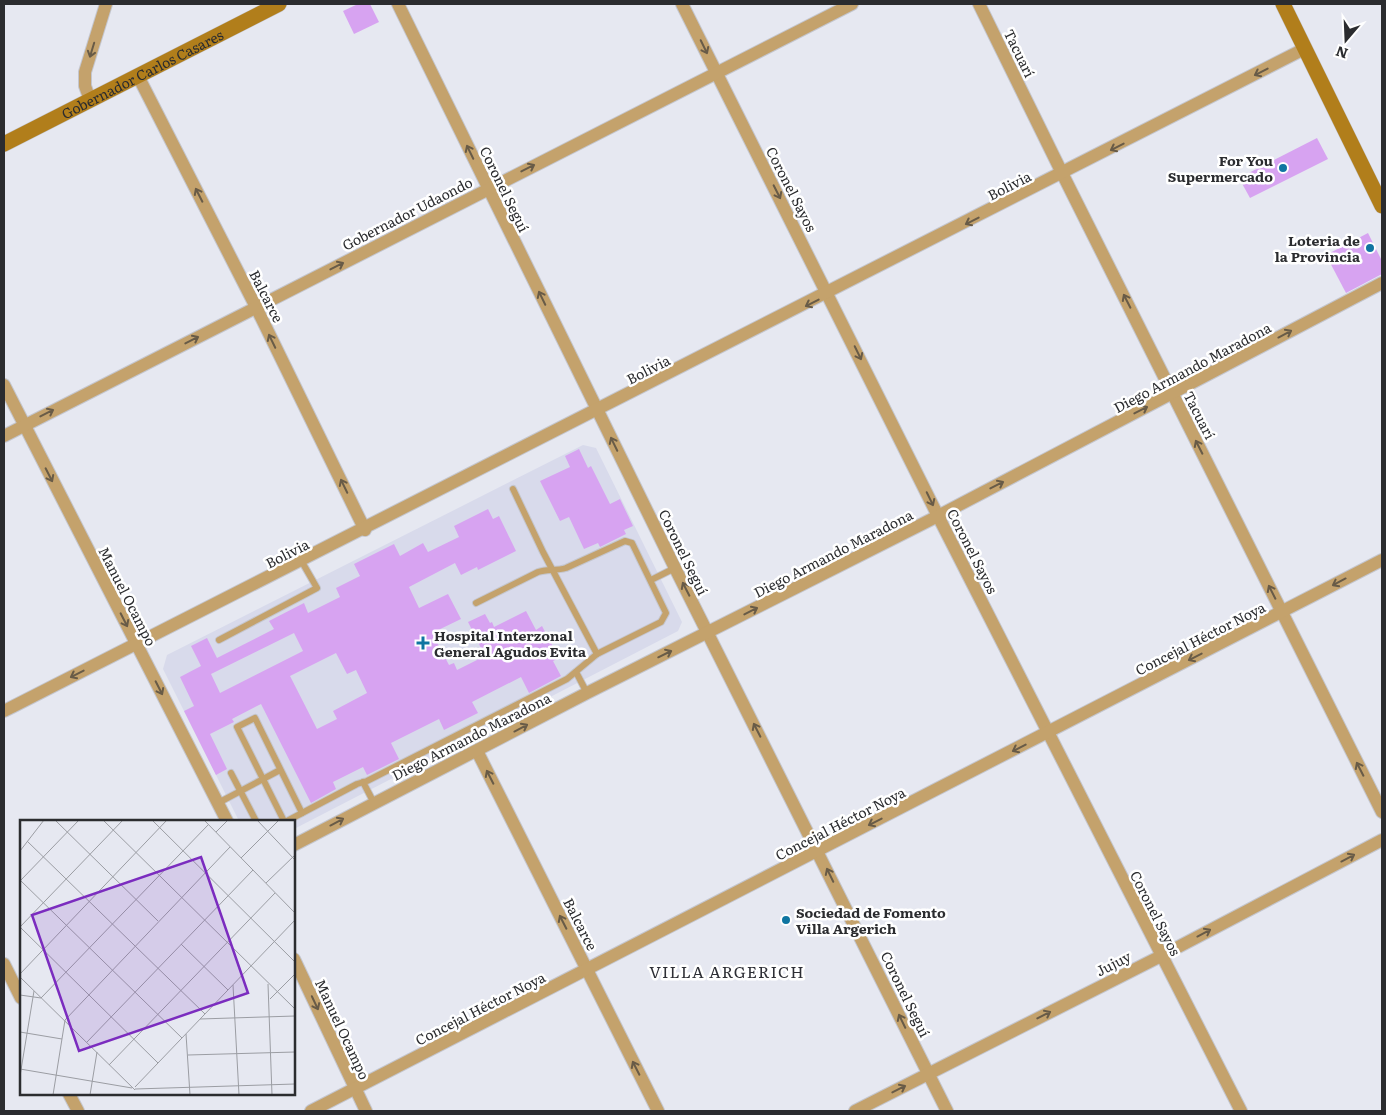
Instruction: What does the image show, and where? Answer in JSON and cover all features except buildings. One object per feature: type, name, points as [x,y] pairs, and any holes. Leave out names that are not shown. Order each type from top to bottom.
[{"type":"street","points":[[90,100],[85,86],[85,72],[106,4]]},
{"type":"street","name":"Gobernador Carlos Casares","points":[[4,144],[280,4]]},
{"type":"street","name":"Coronel Seguí","points":[[398,4],[487,188],[947,1111]]},
{"type":"street","name":"Coronel Sayos","points":[[682,4],[938,516],[1241,1111]]},
{"type":"street","name":"Gobernador Udaondo","points":[[4,436],[487,188],[852,4]]},
{"type":"street","name":"Tacuarí","points":[[979,4],[1382,812]]},
{"type":"street","points":[[1283,4],[1382,206]]},
{"type":"street","name":"Bolivia","points":[[4,711],[302,562],[1063,175],[1304,49]]},
{"type":"street","name":"Balcarce","points":[[138,76],[256,308],[365,530]]},
{"type":"street","name":"Diego Armando Maradona","points":[[295,844],[587,693],[938,516],[1382,283]]},
{"type":"street","name":"Manuel Ocampo","points":[[4,385],[23,426],[227,820]]},
{"type":"street","name":"Concejal Héctor Noya","points":[[311,1111],[1382,560]]},
{"type":"street","name":"Balcarce","points":[[478,751],[658,1111]]},
{"type":"street","name":"Jujuy","points":[[856,1111],[1161,956],[1382,840]]},
{"type":"street","name":"Manuel Ocampo","points":[[295,961],[366,1111]]},
{"type":"street","points":[[4,964],[13,987]]},
{"type":"street","points":[[70,1095],[78,1111]]},
{"type":"lane","points":[[514,489],[553,570],[597,654]]},
{"type":"lane","points":[[288,820],[567,678],[597,654],[661,622],[666,613],[652,580],[632,544],[628,541],[566,568],[538,572],[476,603]]},
{"type":"lane","points":[[219,640],[317,588],[302,562]]},
{"type":"lane","points":[[652,580],[676,568]]},
{"type":"lane","points":[[576,672],[587,693]]},
{"type":"lane","points":[[285,820],[237,727],[254,718],[302,813]]},
{"type":"lane","points":[[218,802],[280,770]]},
{"type":"lane","points":[[231,773],[256,820]]},
{"type":"lane","points":[[363,782],[374,803]]},
{"type":"shaded area","name":"Hospital Interzonal General Agudos Evita","points":[[583,445],[596,448],[682,622],[678,631],[295,828],[295,820],[238,820],[163,669],[167,655]]},
{"type":"place","name":"For You Supermercado","points":[[1283,168]]},
{"type":"place","name":"Loteria de la Provincia","points":[[1370,248]]},
{"type":"place","name":"Hospital Interzonal General Agudos Evita","points":[[423,643]]},
{"type":"place","name":"Sociedad de Fomento Villa Argerich","points":[[786,920]]},
{"type":"district","name":"VILLA ARGERICH","points":[[727,971]]}]
